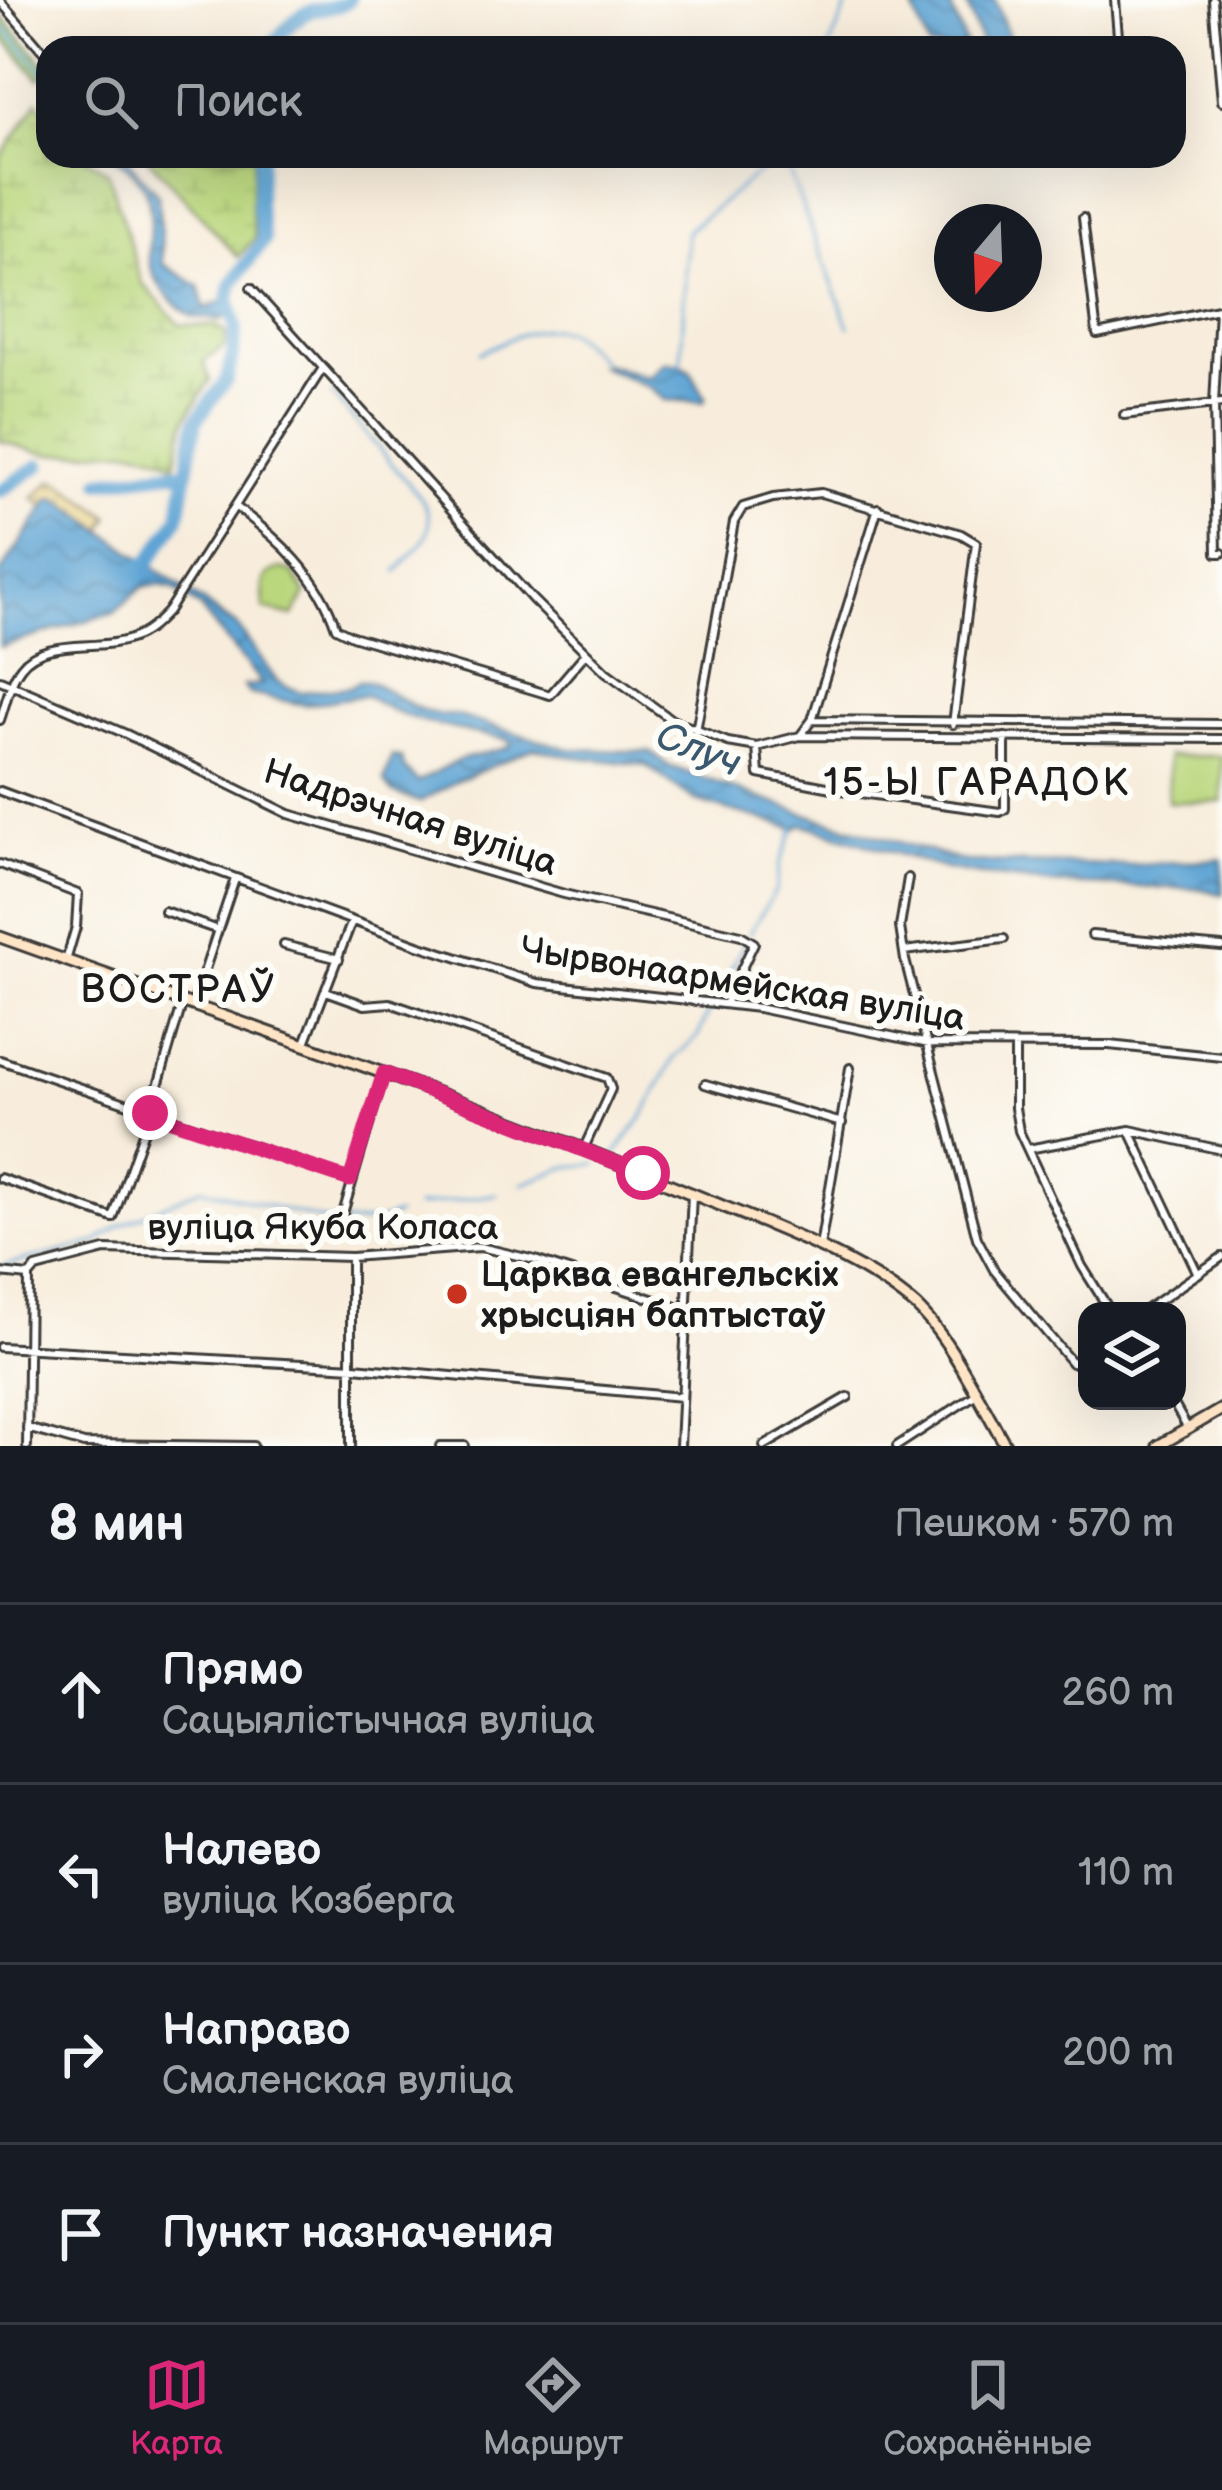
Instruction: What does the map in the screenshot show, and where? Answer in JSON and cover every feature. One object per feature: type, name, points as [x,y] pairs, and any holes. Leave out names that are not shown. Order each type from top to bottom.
[{"type":"main road","points":[[0,937],[304,1043],[584,1148],[820,1247],[915,1304],[941,1336],[1006,1446]]},
{"type":"main road","points":[[1158,1446],[1222,1410]]},
{"type":"street","points":[[1115,0],[1118,36]]},
{"type":"street","points":[[1213,0],[1222,101]]},
{"type":"street","points":[[0,1],[36,43]]},
{"type":"street","points":[[1083,218],[1097,334],[1220,309],[1219,553]]},
{"type":"street","points":[[251,288],[586,653],[631,692],[696,731],[757,748],[800,736],[1222,739]]},
{"type":"street","points":[[0,720],[23,663],[40,653],[132,639],[158,622],[323,368]]},
{"type":"street","points":[[1124,415],[1218,404]]},
{"type":"street","points":[[696,731],[734,522],[743,507],[821,493],[961,533],[976,543],[953,724]]},
{"type":"street","points":[[235,506],[261,525],[310,575],[336,628],[550,695],[586,653]]},
{"type":"street","points":[[800,736],[812,720],[878,508]]},
{"type":"street","name":"Надрэчная вуліца","points":[[0,680],[126,734],[289,814],[564,894],[741,935],[754,943],[725,1004]]},
{"type":"street","points":[[812,720],[1222,724]]},
{"type":"street","points":[[757,748],[759,774],[1000,812],[1005,809],[1005,737]]},
{"type":"street","name":"Чырвонаармейская вуліца","points":[[0,790],[520,980],[758,1008],[929,1045],[1151,1047],[1222,1057]]},
{"type":"street","points":[[0,864],[78,894],[76,927],[66,961]]},
{"type":"street","points":[[150,1113],[235,878]]},
{"type":"street","points":[[908,878],[901,911],[904,951],[984,1255],[1072,1364],[1078,1359]]},
{"type":"street","points":[[164,911],[218,930]]},
{"type":"street","points":[[304,1043],[352,921]]},
{"type":"street","points":[[1091,935],[1222,947]]},
{"type":"street","name":"Чырвонаармейская вуліца","points":[[904,951],[1004,938]]},
{"type":"street","points":[[284,945],[339,959]]},
{"type":"street","points":[[326,991],[365,1005],[390,1003],[607,1078],[611,1089],[584,1148]]},
{"type":"street","points":[[1015,1045],[1015,1108],[1028,1149],[1082,1266],[1104,1302]]},
{"type":"street","points":[[0,1060],[350,1180]]},
{"type":"street","points":[[820,1247],[850,1068]]},
{"type":"street","points":[[341,1216],[384,1073]]},
{"type":"street","points":[[705,1084],[842,1124]]},
{"type":"street","name":"вуліца Якуба Коласа","points":[[0,1178],[113,1218],[150,1113]]},
{"type":"street","points":[[1028,1149],[1130,1130],[1222,1150]]},
{"type":"street","points":[[1130,1130],[1198,1274]]},
{"type":"street","points":[[680,1446],[692,1194]]},
{"type":"street","name":"вуліца Якуба Коласа","points":[[29,1276],[36,1268],[105,1250],[351,1257],[444,1247],[496,1248],[686,1310]]},
{"type":"street","points":[[351,1257],[351,1446]]},
{"type":"street","points":[[1157,1302],[1222,1257]]},
{"type":"street","points":[[0,1273],[29,1276],[27,1446]]},
{"type":"street","points":[[0,1347],[354,1366],[682,1397]]},
{"type":"street","points":[[897,1446],[975,1395]]},
{"type":"street","points":[[764,1446],[848,1396]]},
{"type":"street","points":[[1177,1410],[1188,1429]]},
{"type":"street","points":[[27,1428],[84,1444],[253,1446]]},
{"type":"street","points":[[440,1446],[465,1446]]},
{"type":"green space","points":[[0,14],[36,54],[36,76],[0,34]]},
{"type":"green space","points":[[36,104],[36,168],[102,168],[108,172],[142,283],[180,325],[217,326],[226,333],[224,347],[203,362],[210,380],[186,418],[175,464],[132,450],[48,454],[0,441],[0,159]]},
{"type":"green space","points":[[157,168],[253,168],[255,238],[238,257]]},
{"type":"green space","points":[[282,569],[293,572],[306,594],[293,616],[264,609],[265,579]]},
{"type":"green space","points":[[1168,756],[1222,756],[1222,802],[1168,802]]},
{"type":"sand","points":[[52,481],[110,517],[102,530],[57,498],[45,507],[33,498]]},
{"type":"water","points":[[910,0],[948,0],[962,36],[924,36]]},
{"type":"water","points":[[965,0],[995,0],[1008,36],[978,36]]},
{"type":"water","points":[[129,168],[135,168],[158,195],[163,264],[199,286],[205,308],[229,299],[232,311],[221,320],[192,317],[156,280],[150,264],[151,217],[138,179]]},
{"type":"water","points":[[665,362],[689,369],[706,397],[703,402],[665,400],[651,388],[600,366],[608,364],[648,377]]},
{"type":"water","name":"Случ","points":[[57,498],[238,627],[276,680],[301,692],[368,681],[431,713],[455,715],[569,749],[650,752],[669,766],[806,814],[965,862],[1126,865],[1222,859],[1222,894],[1201,889],[1054,884],[946,869],[802,824],[796,829],[695,801],[645,765],[534,748],[420,802],[393,793],[384,781],[392,756],[401,758],[418,782],[459,760],[510,747],[510,741],[416,719],[365,695],[305,705],[249,694],[244,686],[262,684],[199,607],[160,585],[143,587],[115,612],[0,647],[0,574],[50,499]]},
{"type":"waterway","name":"Случ","points":[[280,36],[305,14],[349,0]]},
{"type":"waterway","points":[[834,36],[850,0]]},
{"type":"waterway","points":[[0,24],[36,63]]},
{"type":"waterway","name":"Случ","points":[[133,569],[149,562],[179,517],[196,421],[227,379],[236,328],[229,299],[232,284],[264,240],[258,206],[260,168]]},
{"type":"waterway","points":[[681,365],[687,231],[764,168]]},
{"type":"waterway","points":[[788,168],[849,327]]},
{"type":"waterway","points":[[480,353],[526,332],[551,329],[574,336],[603,363]]},
{"type":"waterway","points":[[332,394],[427,510],[425,538],[397,571]]},
{"type":"waterway","points":[[0,491],[40,465]]},
{"type":"waterway","points":[[101,481],[186,474]]},
{"type":"waterway","points":[[749,933],[776,890],[780,863],[795,826]]},
{"type":"waterway","points":[[720,991],[745,942]]},
{"type":"waterway","points":[[616,1153],[644,1115],[674,1058],[698,1036],[708,1013]]},
{"type":"waterway","points":[[523,1184],[567,1167],[596,1164]]},
{"type":"waterway","points":[[0,1267],[95,1243],[121,1225],[202,1188],[337,1224],[397,1215]]},
{"type":"waterway","points":[[416,1207],[497,1194]]},
{"type":"place","name":"Царква евангельскіх хрысціян баптыстаў","points":[[457,1294]]},
{"type":"district","name":"15-Ы ГАРАДОК","points":[[977,781]]},
{"type":"district","name":"ВОСТРАЎ","points":[[179,988]]},
{"type":"route","points":[[150,1113],[350,1180],[384,1073],[643,1173]]}]
